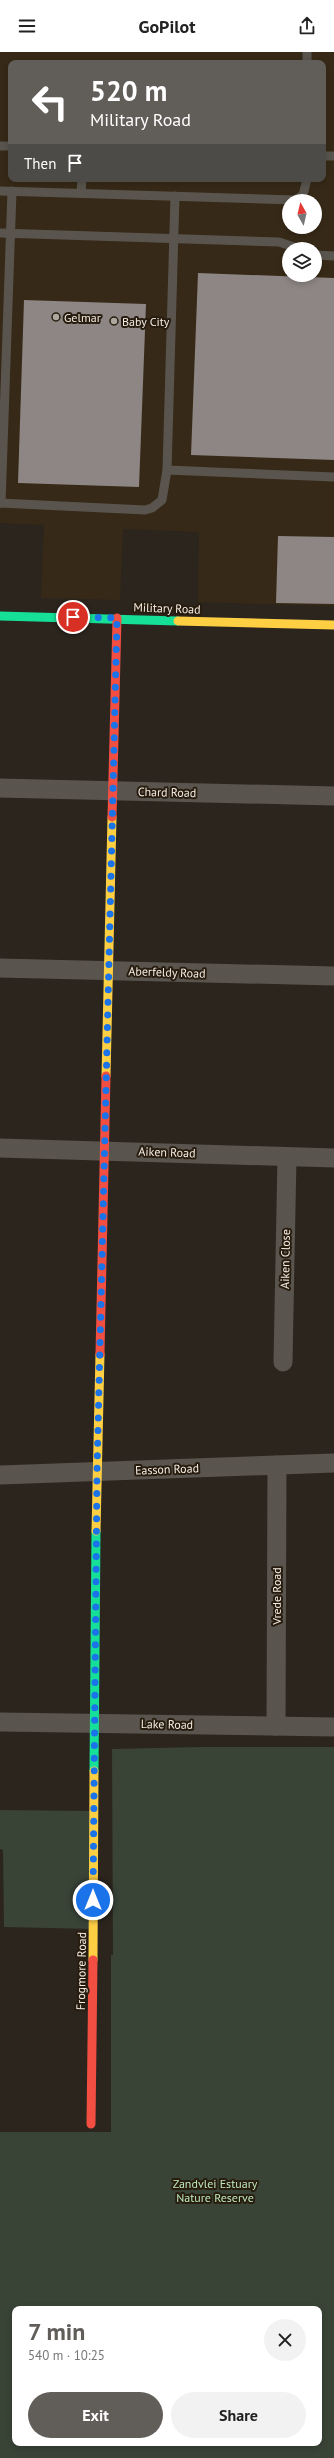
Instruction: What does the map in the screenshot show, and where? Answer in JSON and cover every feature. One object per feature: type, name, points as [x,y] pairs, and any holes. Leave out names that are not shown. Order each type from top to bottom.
[{"type":"street","name":"Military Road","points":[[0,616],[334,625]]},
{"type":"street","name":"Frogmore Road","points":[[91,2124],[96,1723],[97,1472],[107,970],[117,618]]},
{"type":"street","name":"Chard Road","points":[[0,788],[334,796]]},
{"type":"street","name":"Aberfeldy Road","points":[[0,968],[334,976]]},
{"type":"street","name":"Aiken Road","points":[[0,1148],[334,1158]]},
{"type":"street","name":"Aiken Close","points":[[283,1362],[287,1157]]},
{"type":"street","name":"Easson Road","points":[[0,1475],[334,1463]]},
{"type":"street","name":"Vrede Road","points":[[276,1726],[277,1465]]},
{"type":"street","name":"Lake Road","points":[[0,1722],[334,1726]]},
{"type":"lane","points":[[81,193],[82,182]]},
{"type":"lane","points":[[0,191],[295,200],[304,194],[306,182]]},
{"type":"lane","points":[[12,191],[1,503],[144,510],[152,508],[162,500],[167,470],[175,196]]},
{"type":"lane","points":[[0,233],[282,243]]},
{"type":"lane","points":[[322,255],[334,256]]},
{"type":"lane","points":[[167,470],[334,477]]},
{"type":"shaded area","points":[[0,52],[334,52],[334,606],[198,602],[199,532],[123,529],[120,600],[41,598],[44,525],[0,523]]},
{"type":"green space","name":"Zandvlei Estuary Nature Reserve","points":[[334,1747],[334,2458],[0,2458],[0,2132],[111,2132],[111,1955],[113,1955],[112,1749]]},
{"type":"green space","points":[[0,1810],[93,1811],[93,1929],[4,1927],[3,1850],[0,1849]]},
{"type":"building","points":[[198,273],[282,276],[282,282],[322,282],[322,278],[334,278],[334,460],[191,455]]},
{"type":"building","points":[[24,300],[146,304],[139,487],[18,483]]},
{"type":"building","points":[[278,536],[334,537],[334,604],[276,603]]},
{"type":"traffic: fast","points":[[0,616],[178,621]]},
{"type":"traffic: fast","points":[[94,1771],[96,1531]]},
{"type":"traffic: slow","points":[[178,621],[334,625]]},
{"type":"traffic: slow","points":[[106,1076],[112,817]]},
{"type":"traffic: slow","points":[[96,1531],[100,1354]]},
{"type":"traffic: slow","points":[[93,1960],[94,1771]]},
{"type":"traffic: jam","points":[[112,817],[117,618]]},
{"type":"traffic: jam","points":[[100,1354],[106,1076]]},
{"type":"traffic: jam","points":[[91,2124],[93,1960]]},
{"type":"place","name":"Gelmar","points":[[56,317]]},
{"type":"place","name":"Baby City","points":[[114,321]]},
{"type":"route","points":[[73,617],[117,618],[107,970],[104,1196],[97,1472],[96,1723],[93,1811],[93,1900]]}]
